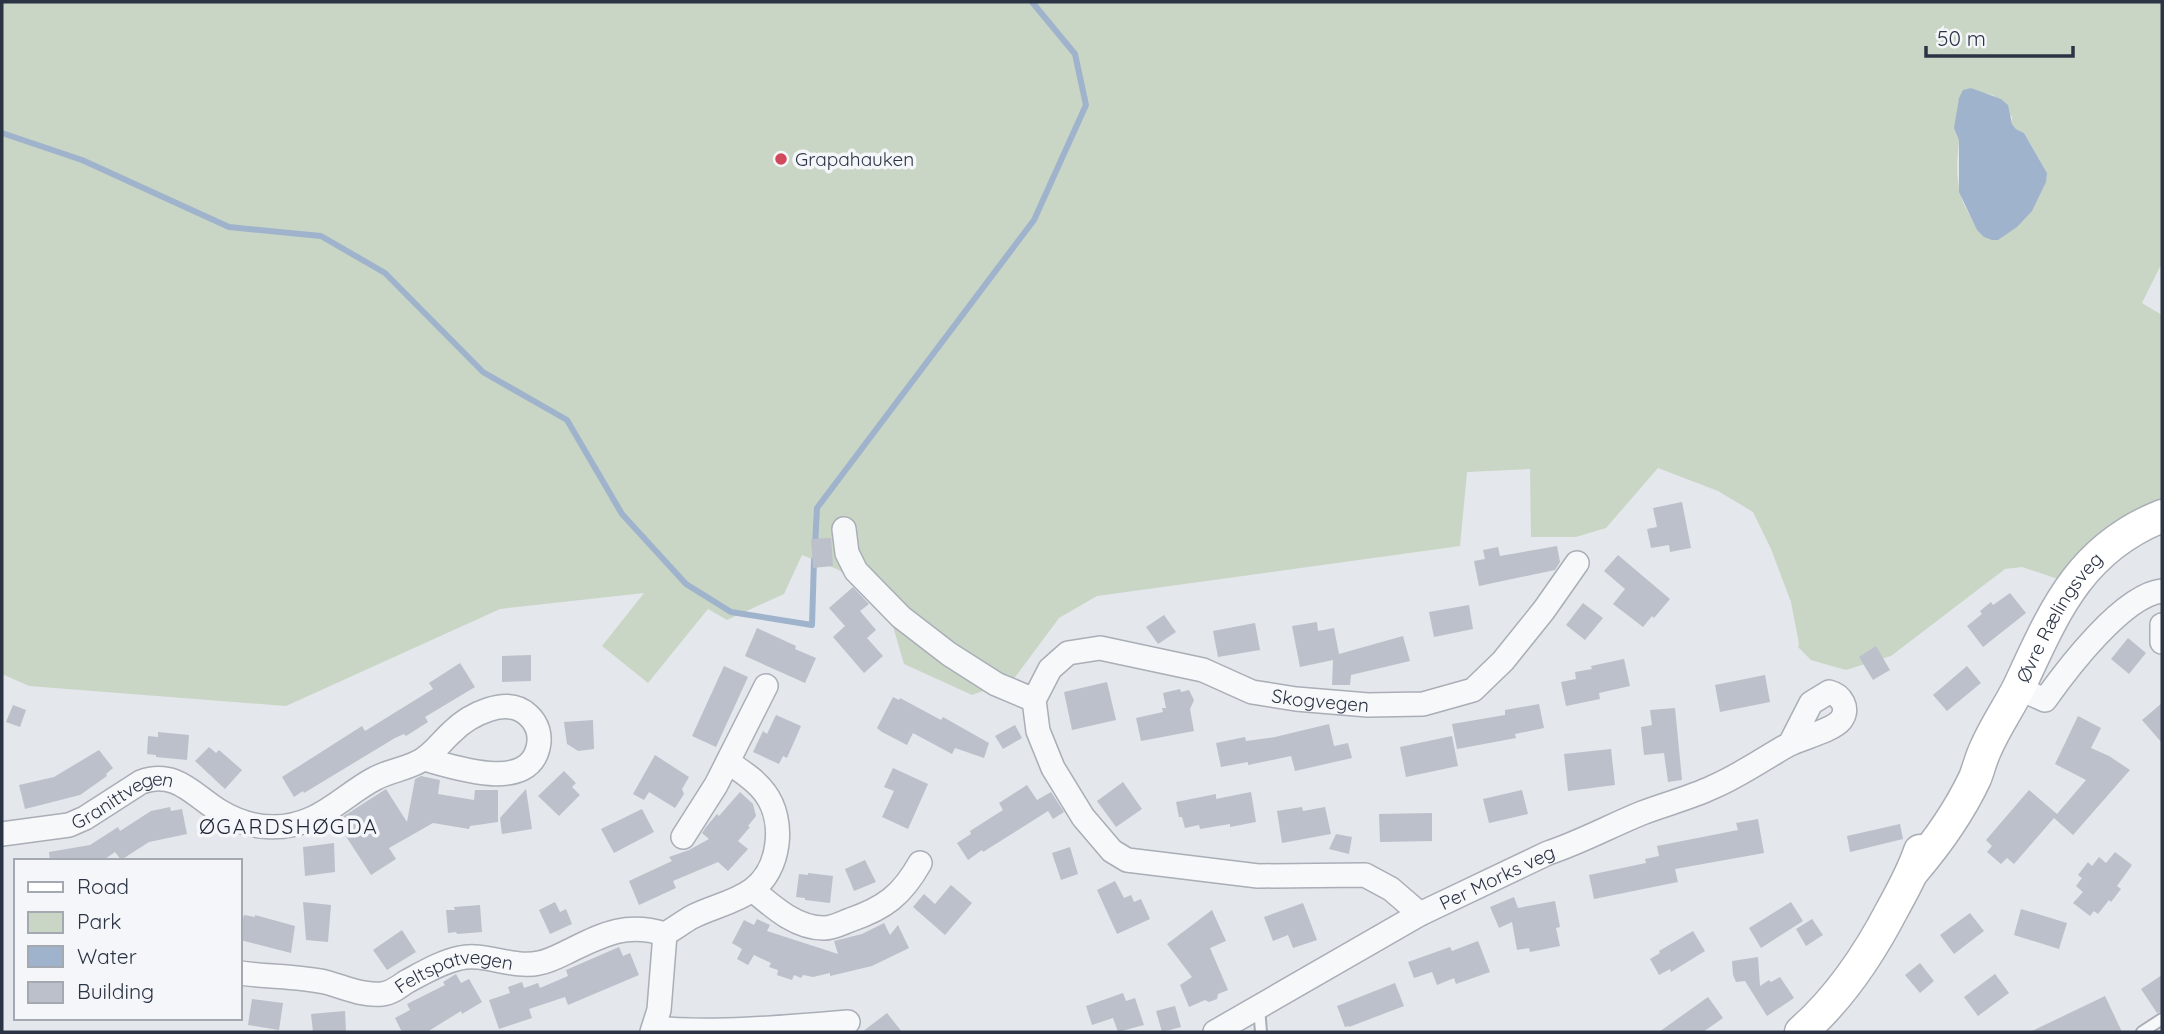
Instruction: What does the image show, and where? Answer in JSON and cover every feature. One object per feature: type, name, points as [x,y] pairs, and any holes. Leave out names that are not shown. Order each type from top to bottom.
[{"type":"main road","name":"Øvre Rælingsveg","points":[[1801,1032],[1834,1000],[1861,965],[1913,871],[1924,838],[1964,771],[1986,747],[2053,616],[2081,575],[2110,546],[2162,516]]},
{"type":"street","points":[[844,529],[847,553],[856,570],[901,617],[949,654],[996,684],[1034,700],[1038,731],[1053,768],[1083,817],[1112,851],[1127,860],[1258,876],[1365,875],[1391,889],[1420,914]]},
{"type":"street","name":"Skogvegen","points":[[1034,700],[1050,669],[1068,653],[1100,648],[1203,670],[1252,692],[1368,705],[1423,704],[1474,690],[1503,661],[1577,563]]},
{"type":"street","points":[[2018,688],[2045,700],[2099,634],[2148,593],[2162,591]]},
{"type":"street","points":[[2162,625],[2162,642]]},
{"type":"street","points":[[682,837],[729,762],[766,685]]},
{"type":"street","name":"Granittvegen","points":[[2,834],[69,825],[86,818],[151,778],[162,778],[187,786],[219,811],[236,820],[272,828],[290,826],[314,817],[377,777],[424,759],[454,729],[491,708],[508,707],[526,712],[535,722],[540,736],[532,763],[516,772],[497,774],[470,771],[424,759]]},
{"type":"street","name":"Per Morks veg","points":[[1215,1032],[1420,914],[1548,853],[1570,846],[1641,813],[1713,787],[1790,744]]},
{"type":"street","points":[[729,762],[760,786],[774,807],[778,833],[776,850],[770,870],[753,890],[692,917],[665,934],[659,1010],[653,1030],[726,1031],[848,1022]]},
{"type":"street","points":[[753,890],[780,913],[805,924],[823,928],[865,915],[887,904],[909,883],[920,863]]},
{"type":"street","name":"Feltspatvegen","points":[[242,974],[297,978],[326,982],[362,992],[386,993],[435,967],[461,957],[537,964],[555,959],[568,951],[626,928],[643,928],[665,934]]},
{"type":"lane","points":[[1259,1007],[1261,1032]]},
{"type":"lane","points":[[2142,1032],[2162,1019]]},
{"type":"green space","points":[[2,2],[2162,2],[2162,263],[2142,303],[2162,315],[2162,518],[2067,582],[2022,567],[2005,569],[1891,656],[1846,670],[1811,660],[1798,647],[1791,602],[1771,549],[1753,512],[1718,491],[1658,468],[1606,528],[1576,537],[1531,537],[1530,469],[1467,472],[1460,546],[1097,596],[1059,618],[1013,680],[972,695],[904,664],[888,609],[839,570],[802,555],[784,594],[727,620],[708,609],[648,683],[602,646],[644,593],[500,609],[286,706],[29,686],[2,674]],"holes":[[[1971,88],[1993,95],[2012,117],[2012,124],[2024,133],[2047,173],[1977,230],[1961,196],[1957,169],[1962,127]]]},
{"type":"water","points":[[1971,88],[2001,99],[2008,105],[2012,124],[2024,133],[2047,173],[2046,182],[2032,211],[2017,227],[1998,240],[1984,237],[1977,230],[1959,192],[1959,140],[1954,128],[1959,98],[1963,90]]},
{"type":"building","points":[[1682,502],[1691,548],[1670,552],[1669,545],[1651,548],[1647,529],[1657,527],[1653,508]]},
{"type":"building","points":[[831,538],[833,566],[813,568],[811,539]]},
{"type":"building","points":[[1557,546],[1560,562],[1555,570],[1479,586],[1474,561],[1485,559],[1483,550],[1498,547],[1500,556]]},
{"type":"building","points":[[1618,555],[1670,599],[1643,627],[1613,604],[1625,589],[1604,571]]},
{"type":"building","points":[[853,587],[869,604],[860,611],[876,630],[867,638],[883,656],[864,673],[833,637],[845,626],[829,608]]},
{"type":"building","points":[[2010,593],[2026,613],[1983,647],[1967,626],[1982,614],[1980,611],[1991,602],[1993,605]]},
{"type":"building","points":[[1583,603],[1603,618],[1585,640],[1566,625]]},
{"type":"building","points":[[1469,605],[1473,629],[1434,637],[1429,612]]},
{"type":"building","points":[[1164,615],[1176,632],[1158,644],[1146,627]]},
{"type":"building","points":[[1317,622],[1318,631],[1334,628],[1339,654],[1403,636],[1410,661],[1351,675],[1350,685],[1332,685],[1333,660],[1300,667],[1292,626]]},
{"type":"building","points":[[1255,623],[1260,650],[1218,657],[1213,631]]},
{"type":"building","points":[[757,628],[816,658],[805,683],[745,656]]},
{"type":"building","points":[[2128,638],[2146,653],[2129,674],[2111,659]]},
{"type":"building","points":[[1876,646],[1890,670],[1873,680],[1859,657]]},
{"type":"building","points":[[531,655],[531,681],[502,682],[502,656]]},
{"type":"building","points":[[1624,659],[1630,686],[1599,693],[1600,699],[1566,706],[1561,682],[1576,679],[1575,672],[1592,669],[1591,666]]},
{"type":"building","points":[[460,663],[475,687],[425,717],[428,722],[406,736],[404,734],[395,738],[294,797],[282,777],[362,726],[365,731],[433,689],[429,683]]},
{"type":"building","points":[[724,666],[748,677],[716,747],[692,736]]},
{"type":"building","points":[[1967,666],[1981,683],[1947,711],[1933,695]]},
{"type":"building","points":[[1765,675],[1770,702],[1720,712],[1715,685]]},
{"type":"building","points":[[1107,682],[1116,720],[1072,730],[1064,692]]},
{"type":"building","points":[[1180,689],[1181,692],[1189,690],[1194,700],[1190,709],[1194,731],[1141,741],[1136,718],[1163,712],[1162,708],[1166,708],[1163,693]]},
{"type":"building","points":[[893,697],[899,700],[900,698],[941,720],[943,717],[989,743],[984,758],[955,748],[952,754],[913,733],[907,745],[882,732],[877,728]]},
{"type":"building","points":[[2162,703],[2162,743],[2142,720]]},
{"type":"building","points":[[1539,704],[1544,728],[1515,734],[1516,738],[1457,749],[1452,724],[1505,715],[1505,710]]},
{"type":"building","points":[[13,705],[26,710],[20,727],[6,722]]},
{"type":"building","points":[[1675,708],[1682,780],[1668,782],[1664,753],[1644,755],[1641,727],[1652,725],[1650,710]]},
{"type":"building","points":[[776,715],[801,726],[787,758],[783,756],[779,764],[753,752],[763,731],[767,734]]},
{"type":"building","points":[[2078,716],[2101,728],[2091,748],[2130,770],[2073,835],[2054,818],[2014,864],[2007,858],[2001,864],[1987,852],[1992,846],[1986,840],[2029,790],[2057,814],[2086,780],[2055,764]]},
{"type":"building","points":[[593,720],[594,749],[578,751],[567,744],[564,722]]},
{"type":"building","points":[[1329,724],[1334,746],[1348,743],[1352,758],[1295,771],[1291,756],[1248,765],[1248,762],[1221,767],[1216,743],[1245,737],[1246,741],[1275,737]]},
{"type":"building","points":[[1015,725],[1022,738],[1003,749],[995,736]]},
{"type":"building","points":[[158,732],[189,735],[187,760],[147,754],[148,736],[158,737]]},
{"type":"building","points":[[1452,736],[1458,766],[1406,777],[1400,747]]},
{"type":"building","points":[[209,747],[216,753],[219,750],[242,770],[225,789],[195,761]]},
{"type":"building","points":[[1611,749],[1615,785],[1568,791],[1564,754]]},
{"type":"building","points":[[99,750],[113,768],[107,776],[80,795],[25,809],[19,785],[54,777]]},
{"type":"building","points":[[655,755],[689,777],[682,789],[684,794],[675,808],[649,792],[644,800],[633,794]]},
{"type":"building","points":[[893,768],[928,784],[908,829],[882,817],[894,791],[884,787]]},
{"type":"building","points":[[564,771],[576,783],[572,787],[580,795],[559,816],[538,796]]},
{"type":"building","points":[[421,776],[440,780],[438,794],[474,800],[475,790],[498,790],[498,822],[470,826],[469,829],[433,823],[389,848],[396,859],[371,875],[336,821],[386,789],[407,822],[415,779]]},
{"type":"building","points":[[1123,782],[1142,809],[1116,827],[1097,801]]},
{"type":"building","points":[[1027,785],[1037,800],[1051,792],[1064,812],[1053,819],[1048,811],[968,860],[957,843],[971,834],[970,831],[1003,810],[999,803]]},
{"type":"building","points":[[526,789],[532,829],[502,834],[500,818]]},
{"type":"building","points":[[1522,790],[1528,814],[1489,823],[1483,799]]},
{"type":"building","points":[[740,792],[753,804],[756,816],[738,841],[748,849],[728,871],[718,862],[673,881],[676,888],[639,905],[629,881],[672,861],[669,857],[709,839],[702,833]]},
{"type":"building","points":[[1251,792],[1256,822],[1200,829],[1199,825],[1185,828],[1182,817],[1179,817],[1176,802],[1216,794],[1216,799]]},
{"type":"building","points":[[170,807],[171,811],[182,809],[187,834],[149,842],[123,859],[115,852],[105,859],[50,859],[49,852],[90,845],[118,827],[120,831],[151,811]]},
{"type":"building","points":[[1302,807],[1303,811],[1325,807],[1331,834],[1282,843],[1277,811]]},
{"type":"building","points":[[642,809],[654,832],[614,853],[601,829]]},
{"type":"building","points":[[1432,813],[1432,841],[1380,842],[1379,814]]},
{"type":"building","points":[[1758,819],[1764,853],[1675,869],[1678,882],[1594,899],[1589,875],[1646,863],[1645,859],[1659,856],[1657,846],[1738,830],[1736,823]]},
{"type":"building","points":[[1900,824],[1903,839],[1850,852],[1847,836]]},
{"type":"building","points":[[1336,834],[1352,837],[1349,854],[1329,849]]},
{"type":"building","points":[[334,843],[335,872],[305,876],[303,847]]},
{"type":"building","points":[[1070,847],[1078,874],[1061,880],[1052,853]]},
{"type":"building","points":[[2115,852],[2132,865],[2117,886],[2121,889],[2111,902],[2109,900],[2098,914],[2094,911],[2090,916],[2073,903],[2083,892],[2076,886],[2082,878],[2078,875],[2088,862],[2092,866],[2099,857],[2106,863]]},
{"type":"building","points":[[865,860],[876,882],[854,891],[845,869]]},
{"type":"building","points":[[799,874],[833,876],[830,903],[796,897]]},
{"type":"building","points":[[1115,881],[1124,898],[1131,895],[1134,902],[1141,899],[1150,919],[1117,934],[1097,890]]},
{"type":"building","points":[[951,885],[972,903],[945,935],[913,907],[924,894],[935,904]]},
{"type":"building","points":[[1514,897],[1518,908],[1555,901],[1560,946],[1530,952],[1529,948],[1517,950],[1512,922],[1499,928],[1490,907]]},
{"type":"building","points":[[303,902],[331,905],[328,942],[306,940]]},
{"type":"building","points":[[555,902],[560,912],[566,909],[572,924],[550,934],[539,910]]},
{"type":"building","points":[[1791,902],[1803,921],[1761,948],[1749,928]]},
{"type":"building","points":[[1303,903],[1317,940],[1293,948],[1288,935],[1273,941],[1264,917]]},
{"type":"building","points":[[480,905],[482,932],[448,933],[446,910]]},
{"type":"building","points":[[2021,909],[2067,923],[2059,949],[2014,935]]},
{"type":"building","points":[[1212,910],[1226,941],[1210,948],[1228,990],[1218,994],[1217,999],[1209,1002],[1205,1000],[1189,1007],[1180,985],[1192,977],[1167,944]]},
{"type":"building","points":[[1970,913],[1984,931],[1954,954],[1940,935]]},
{"type":"building","points":[[244,915],[255,915],[295,926],[291,953],[242,941]]},
{"type":"building","points":[[757,919],[770,925],[767,931],[838,954],[834,941],[862,934],[884,923],[890,935],[898,925],[909,948],[872,966],[830,976],[830,973],[813,977],[803,975],[801,978],[794,975],[792,980],[777,975],[778,970],[769,967],[771,963],[754,955],[748,965],[737,959],[742,949],[732,943],[744,920],[754,925]]},
{"type":"building","points":[[1812,919],[1823,935],[1806,946],[1796,929]]},
{"type":"building","points":[[402,930],[416,952],[387,970],[373,950]]},
{"type":"building","points":[[1693,931],[1705,951],[1671,972],[1670,969],[1659,975],[1650,959]]},
{"type":"building","points":[[1478,941],[1490,972],[1456,984],[1454,978],[1437,985],[1432,972],[1414,978],[1408,962],[1450,947],[1452,951]]},
{"type":"building","points":[[619,947],[623,956],[630,953],[639,975],[568,1005],[565,997],[529,1009],[532,1018],[499,1029],[489,1000],[510,993],[508,987],[522,982],[524,988],[538,983],[540,988],[568,976],[566,970]]},
{"type":"building","points":[[1758,957],[1760,986],[1780,977],[1794,998],[1767,1016],[1745,981],[1736,982],[1733,975],[1732,961]]},
{"type":"building","points":[[1920,963],[1934,981],[1920,993],[1905,975]]},
{"type":"building","points":[[456,974],[461,983],[469,979],[482,1002],[462,1014],[461,1011],[427,1032],[402,1032],[395,1018],[410,1010],[407,1004],[445,985],[443,982]]},
{"type":"building","points":[[1995,974],[2009,993],[1978,1016],[1964,997]]},
{"type":"building","points":[[2162,975],[2162,1011],[2157,1013],[2141,989]]},
{"type":"building","points":[[1395,983],[1404,1006],[1345,1027],[1337,1006]]},
{"type":"building","points":[[1123,993],[1126,1001],[1135,998],[1144,1025],[1118,1032],[1113,1018],[1092,1025],[1086,1006]]},
{"type":"building","points":[[2105,996],[2122,1032],[2030,1032]]},
{"type":"building","points":[[1708,997],[1723,1018],[1703,1032],[1659,1032]]},
{"type":"building","points":[[252,999],[283,1003],[279,1030],[248,1025]]},
{"type":"building","points":[[1175,1006],[1181,1027],[1162,1032],[1156,1011]]},
{"type":"building","points":[[345,1011],[346,1032],[313,1032],[311,1014]]},
{"type":"building","points":[[887,1013],[902,1032],[862,1032]]},
{"type":"waterway","points":[[815,546],[817,508],[1034,220],[1086,105],[1075,54],[1032,2]]},
{"type":"waterway","points":[[2,133],[82,160],[229,227],[321,236],[385,273],[483,372],[567,420],[622,514],[686,584],[731,612],[812,625],[814,560]]},
{"type":"place","name":"Grapahauken","points":[[781,159]]},
{"type":"district","name":"ØGARDSHØGDA","points":[[289,827]]}]
